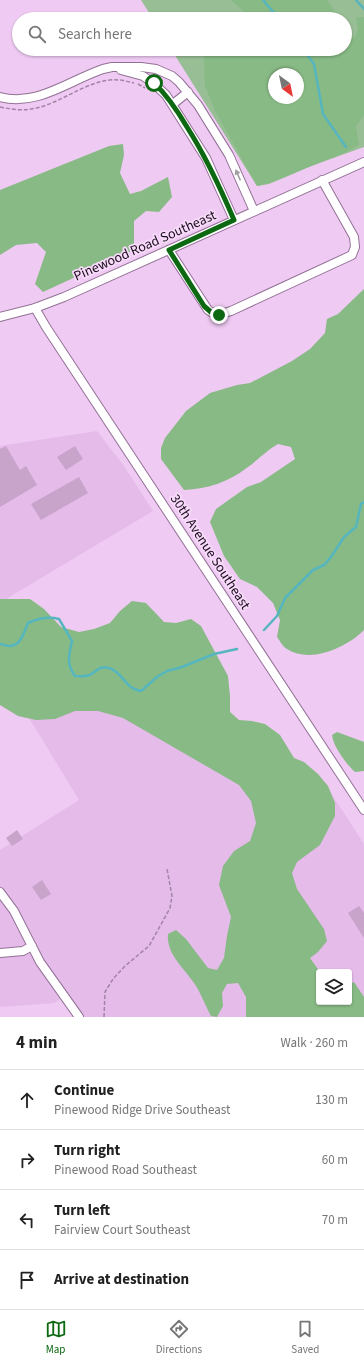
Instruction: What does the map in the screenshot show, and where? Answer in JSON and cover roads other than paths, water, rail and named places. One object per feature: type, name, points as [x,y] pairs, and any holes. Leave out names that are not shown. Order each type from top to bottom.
[{"type":"street","points":[[112,67],[142,76],[166,95],[200,147],[212,169],[234,220]]},
{"type":"street","points":[[0,98],[22,99],[37,97],[84,76],[112,67],[141,67],[156,69],[172,76],[188,92],[198,105],[229,155],[254,211]]},
{"type":"street","points":[[173,104],[188,92]]},
{"type":"street","name":"Pinewood Road Southeast","points":[[0,317],[35,308],[64,297],[364,162]]},
{"type":"street","points":[[169,250],[208,310],[219,315],[232,311],[352,255],[355,247],[354,237],[322,180]]},
{"type":"street","name":"30th Avenue Southeast","points":[[35,308],[46,327],[364,810]]},
{"type":"street","points":[[0,892],[14,911],[40,962],[79,1017]]},
{"type":"street","points":[[0,953],[23,951],[32,946]]},
{"type":"waterway","points":[[263,0],[273,12]]},
{"type":"waterway","points":[[356,0],[364,9]]},
{"type":"waterway","points":[[308,56],[314,64],[323,114],[346,147]]},
{"type":"waterway","points":[[264,630],[277,616],[285,598],[313,570],[324,565],[344,537],[356,527],[361,504],[364,502]]},
{"type":"waterway","points":[[0,644],[12,646],[19,642],[28,623],[32,621],[47,618],[59,619],[72,641],[69,663],[75,676],[88,676],[99,669],[106,667],[118,673],[131,687],[141,691],[157,677],[167,671],[182,667],[214,654],[237,649]]}]
